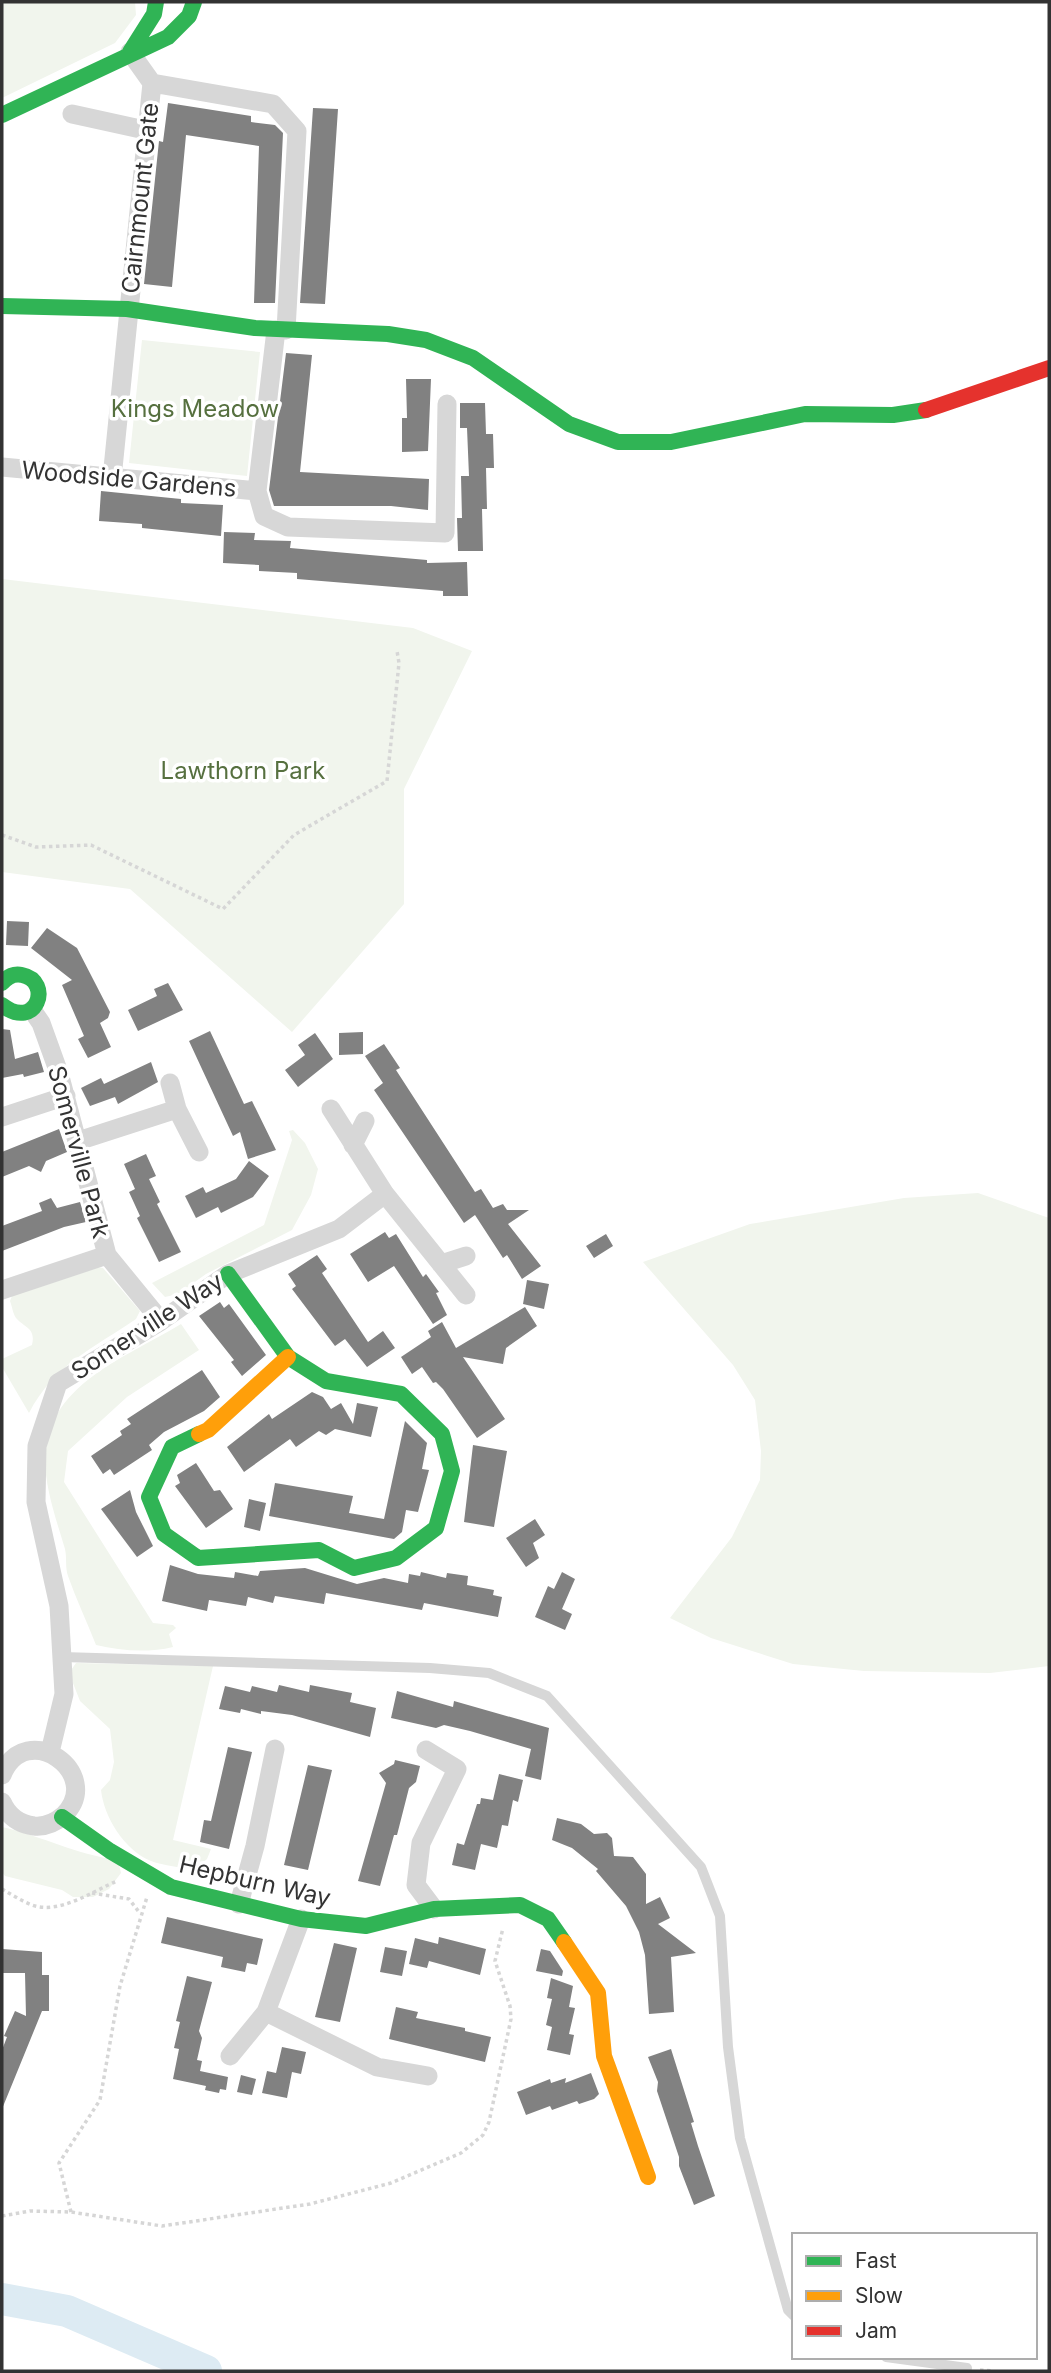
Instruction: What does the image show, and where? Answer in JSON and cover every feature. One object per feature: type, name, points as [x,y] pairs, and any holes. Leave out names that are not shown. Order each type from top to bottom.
[{"type":"street","points":[[130,52],[154,14],[156,2]]},
{"type":"street","points":[[2,115],[130,52],[169,37],[189,16],[194,2]]},
{"type":"street","name":"Cairnmount Gate","points":[[112,478],[145,130],[152,83],[130,52]]},
{"type":"street","name":"Woodside Gardens","points":[[152,83],[272,104],[297,131],[281,330],[257,491],[264,516],[289,527],[445,533],[446,404]]},
{"type":"street","points":[[72,114],[145,130]]},
{"type":"street","points":[[2,306],[23,309],[130,309],[281,330],[425,339],[464,353],[500,373],[545,409],[590,435],[619,443],[647,444],[706,436],[803,414],[918,413],[1049,368]]},
{"type":"street","name":"Woodside Gardens","points":[[2,467],[257,491]]},
{"type":"street","points":[[2,984],[15,974],[34,980],[40,992],[32,1010],[19,1015],[7,1011],[2,1005]]},
{"type":"street","name":"Somerville Park","points":[[32,1010],[41,1023],[66,1096],[107,1255],[161,1321]]},
{"type":"street","points":[[170,1083],[177,1109],[199,1152]]},
{"type":"street","points":[[2,1117],[66,1096]]},
{"type":"street","points":[[78,1141],[177,1109]]},
{"type":"street","points":[[331,1109],[385,1194],[466,1295]]},
{"type":"street","points":[[353,1145],[365,1121]]},
{"type":"street","name":"Somerville Way","points":[[50,1752],[64,1694],[59,1606],[36,1502],[37,1446],[58,1383],[161,1321],[228,1274],[339,1229],[385,1194]]},
{"type":"street","points":[[2,1290],[107,1255]]},
{"type":"street","points":[[441,1264],[466,1255]]},
{"type":"street","points":[[228,1274],[288,1357],[326,1381],[401,1394],[442,1434],[452,1471],[436,1528],[396,1558],[354,1568],[319,1550],[198,1558],[164,1534],[149,1497],[172,1447],[208,1430],[288,1357]]},
{"type":"street","points":[[239,1904],[255,1846],[275,1749]]},
{"type":"street","points":[[426,1750],[457,1769],[421,1843],[416,1885],[434,1909]]},
{"type":"street","points":[[2,1775],[15,1757],[27,1752],[50,1752],[64,1762],[75,1786],[69,1809],[62,1817],[38,1826],[22,1824],[11,1816],[2,1802]]},
{"type":"street","name":"Hepburn Way","points":[[62,1817],[110,1852],[171,1887],[301,1919],[366,1926],[434,1909],[504,1905],[520,1905],[548,1919],[598,1993],[604,2056],[648,2177]]},
{"type":"street","points":[[230,2056],[266,2012],[301,1919]]},
{"type":"street","points":[[266,2012],[377,2067],[428,2076]]},
{"type":"lane","points":[[62,1657],[430,1668],[489,1673],[547,1696],[701,1867],[720,1916],[728,2047],[740,2138],[788,2310],[792,2314]]},
{"type":"lane","points":[[901,2359],[967,2368]]},
{"type":"path","points":[[2,835],[36,847],[91,845],[223,909],[294,835],[387,780],[399,663],[397,651]]},
{"type":"path","points":[[71,2212],[59,2163],[100,2100],[120,1986],[139,1914],[155,1878]]},
{"type":"path","points":[[2,1889],[31,1905],[43,1908],[65,1904],[121,1880]]},
{"type":"path","points":[[90,1893],[129,1899],[139,1914]]},
{"type":"path","points":[[2,2216],[30,2211],[71,2212],[162,2226],[310,2204],[391,2183],[471,2148],[483,2135],[489,2122],[511,2020],[510,2006],[495,1961],[505,1916],[504,1905]]},
{"type":"green space","points":[[2,2],[135,2],[136,15],[115,43],[2,98]]},
{"type":"green space","name":"Kings Meadow","points":[[142,340],[260,352],[247,476],[129,463]]},
{"type":"green space","name":"Lawthorn Park","points":[[2,579],[413,628],[472,651],[404,789],[404,904],[292,1032],[130,889],[2,872]]},
{"type":"green space","points":[[293,1130],[305,1143],[318,1169],[311,1195],[292,1230],[206,1274],[178,1294],[165,1297],[152,1283],[264,1225],[292,1140],[289,1131]]},
{"type":"green space","points":[[978,1193],[1049,1218],[1049,1666],[990,1673],[864,1671],[793,1664],[711,1638],[670,1618],[732,1537],[760,1480],[761,1451],[755,1400],[733,1365],[643,1262],[750,1224],[904,1198]]},
{"type":"green space","points":[[98,1267],[103,1268],[140,1311],[136,1319],[62,1370],[39,1396],[29,1413],[2,1367],[2,1359],[32,1345],[33,1339],[29,1329],[13,1312],[10,1301],[14,1291]]},
{"type":"green space","points":[[181,1324],[199,1350],[127,1397],[68,1451],[64,1482],[153,1623],[173,1625],[176,1628],[169,1634],[173,1647],[134,1650],[96,1645],[67,1573],[65,1549],[47,1480],[45,1458],[48,1438],[55,1418],[68,1398],[89,1379]]},
{"type":"green space","points":[[76,1663],[213,1666],[173,1840],[211,1849],[207,1859],[195,1870],[151,1861],[132,1849],[117,1832],[106,1811],[101,1790],[110,1780],[114,1762],[110,1729],[80,1701],[69,1673]]},
{"type":"green space","points":[[2,1827],[88,1854],[118,1860],[121,1873],[109,1889],[93,1897],[73,1897],[62,1890],[5,1876],[2,1872]]},
{"type":"building","points":[[168,103],[251,116],[251,122],[275,125],[283,133],[275,303],[254,303],[259,146],[186,135],[172,287],[144,284],[159,141],[163,142]]},
{"type":"building","points":[[313,108],[338,109],[325,304],[300,303]]},
{"type":"building","points":[[286,353],[312,355],[300,472],[429,479],[428,510],[391,506],[274,506],[269,490]]},
{"type":"building","points":[[406,379],[431,379],[428,451],[402,452],[402,418],[407,418]]},
{"type":"building","points":[[460,403],[485,403],[486,434],[493,434],[494,468],[486,468],[487,509],[482,509],[483,551],[458,551],[457,518],[462,518],[461,476],[469,476],[467,428],[460,428]]},
{"type":"building","points":[[101,491],[181,499],[181,503],[223,505],[221,536],[142,528],[142,524],[99,521]]},
{"type":"building","points":[[224,532],[255,533],[254,540],[291,541],[290,548],[427,560],[427,563],[467,562],[468,596],[443,596],[443,591],[297,579],[297,573],[259,571],[259,565],[223,563]]},
{"type":"building","points":[[7,921],[29,922],[28,946],[6,945]]},
{"type":"building","points":[[47,928],[77,948],[110,1012],[108,1018],[100,1023],[111,1047],[88,1058],[78,1039],[84,1036],[62,985],[72,980],[31,948]]},
{"type":"building","points":[[168,983],[183,1010],[138,1031],[128,1010],[157,996],[154,989]]},
{"type":"building","points":[[2,1029],[10,1030],[15,1059],[38,1052],[44,1072],[24,1077],[23,1074],[2,1078]]},
{"type":"building","points":[[210,1031],[244,1104],[252,1101],[276,1150],[248,1159],[240,1132],[233,1136],[189,1041]]},
{"type":"building","points":[[363,1032],[363,1054],[339,1055],[339,1033]]},
{"type":"building","points":[[315,1033],[333,1059],[298,1087],[285,1070],[305,1055],[298,1045]]},
{"type":"building","points":[[384,1044],[400,1068],[396,1070],[475,1192],[481,1189],[493,1208],[503,1204],[507,1210],[529,1210],[508,1224],[541,1266],[522,1279],[507,1255],[503,1258],[475,1215],[464,1223],[374,1090],[383,1083],[365,1056]]},
{"type":"building","points":[[151,1062],[158,1082],[118,1104],[115,1097],[90,1106],[81,1088],[101,1078],[104,1084]]},
{"type":"building","points":[[59,1129],[67,1152],[46,1161],[41,1172],[29,1166],[2,1177],[2,1152]]},
{"type":"building","points":[[146,1154],[156,1176],[149,1179],[160,1202],[157,1204],[181,1252],[159,1262],[137,1218],[140,1216],[129,1192],[135,1189],[124,1164]]},
{"type":"building","points":[[249,1161],[269,1176],[253,1197],[221,1213],[218,1207],[196,1218],[185,1196],[203,1187],[206,1193],[236,1179]]},
{"type":"building","points":[[51,1198],[57,1208],[80,1202],[86,1222],[64,1227],[2,1251],[2,1226],[42,1211],[39,1203]]},
{"type":"building","points":[[385,1232],[389,1238],[396,1234],[423,1277],[426,1274],[439,1292],[436,1293],[447,1315],[433,1324],[394,1266],[368,1282],[350,1254]]},
{"type":"building","points":[[606,1234],[613,1246],[594,1258],[586,1246]]},
{"type":"building","points":[[317,1255],[327,1269],[322,1273],[368,1342],[383,1331],[395,1348],[367,1367],[345,1339],[335,1346],[292,1289],[296,1286],[288,1274]]},
{"type":"building","points":[[527,1280],[549,1284],[544,1309],[523,1304]]},
{"type":"building","points":[[220,1302],[224,1308],[229,1304],[266,1355],[242,1376],[231,1362],[234,1360],[199,1316]]},
{"type":"building","points":[[525,1307],[537,1326],[506,1348],[503,1364],[463,1357],[505,1419],[477,1438],[443,1389],[436,1382],[433,1383],[422,1367],[412,1374],[401,1357],[431,1337],[428,1331],[442,1322],[456,1348]]},
{"type":"building","points":[[202,1370],[220,1397],[204,1411],[164,1432],[149,1445],[152,1450],[114,1475],[110,1469],[103,1474],[91,1456],[122,1435],[120,1431],[131,1424],[127,1419]]},
{"type":"building","points":[[312,1392],[323,1397],[331,1409],[341,1403],[353,1424],[357,1403],[378,1407],[371,1437],[335,1429],[326,1435],[319,1431],[296,1447],[290,1439],[244,1472],[227,1447],[269,1414],[272,1419]]},
{"type":"building","points":[[405,1421],[427,1443],[422,1469],[429,1470],[418,1512],[406,1510],[402,1532],[394,1539],[269,1516],[275,1483],[353,1496],[349,1513],[384,1519]]},
{"type":"building","points":[[473,1445],[507,1451],[494,1527],[464,1522]]},
{"type":"building","points":[[196,1463],[214,1491],[220,1490],[233,1509],[206,1528],[175,1486],[180,1483],[177,1475]]},
{"type":"building","points":[[130,1490],[136,1512],[153,1546],[137,1557],[101,1509]]},
{"type":"building","points":[[249,1499],[266,1503],[260,1531],[244,1527]]},
{"type":"building","points":[[535,1519],[545,1535],[533,1543],[539,1558],[526,1567],[506,1538]]},
{"type":"building","points":[[170,1565],[198,1574],[234,1578],[235,1572],[258,1576],[260,1571],[305,1568],[357,1584],[384,1578],[408,1583],[409,1574],[420,1576],[421,1572],[446,1578],[447,1573],[468,1576],[467,1585],[494,1590],[493,1595],[502,1597],[498,1617],[424,1603],[422,1610],[326,1593],[324,1604],[275,1596],[273,1603],[248,1597],[246,1606],[209,1600],[207,1611],[162,1601]]},
{"type":"building","points":[[562,1572],[575,1579],[562,1609],[572,1614],[565,1630],[535,1617],[548,1586],[554,1589]]},
{"type":"building","points":[[279,1685],[309,1692],[310,1685],[352,1693],[350,1702],[376,1708],[370,1737],[292,1715],[261,1711],[261,1714],[241,1709],[240,1713],[219,1709],[225,1686],[250,1692],[252,1686],[277,1692]]},
{"type":"building","points":[[397,1691],[453,1707],[454,1701],[549,1728],[541,1780],[525,1776],[531,1749],[444,1725],[436,1728],[391,1718]]},
{"type":"building","points":[[228,1747],[252,1752],[229,1849],[200,1842],[204,1820],[211,1821]]},
{"type":"building","points":[[395,1760],[420,1766],[416,1782],[409,1788],[380,1886],[358,1881],[386,1783],[379,1773],[394,1764]]},
{"type":"building","points":[[308,1765],[332,1770],[308,1870],[284,1865]]},
{"type":"building","points":[[499,1774],[523,1780],[518,1802],[513,1800],[508,1826],[502,1825],[497,1848],[481,1844],[475,1870],[452,1865],[457,1843],[464,1845],[477,1804],[480,1804],[481,1798],[493,1800]]},
{"type":"building","points":[[557,1818],[581,1824],[594,1834],[607,1833],[612,1838],[614,1856],[633,1857],[646,1874],[646,1904],[660,1897],[670,1918],[658,1924],[696,1953],[671,1957],[674,2012],[649,2014],[645,1955],[639,1932],[626,1906],[596,1871],[598,1869],[572,1848],[552,1840]]},
{"type":"building","points":[[167,1917],[263,1939],[257,1965],[247,1963],[245,1972],[221,1967],[223,1957],[161,1943]]},
{"type":"building","points":[[439,1937],[486,1949],[480,1975],[429,1961],[427,1968],[409,1964],[415,1938],[438,1944]]},
{"type":"building","points":[[334,1943],[357,1948],[340,2022],[315,2017]]},
{"type":"building","points":[[385,1947],[407,1951],[402,1976],[380,1972]]},
{"type":"building","points":[[2,1949],[42,1952],[42,1975],[49,1975],[49,2011],[42,2011],[2,2109],[2,2050],[7,2037],[4,2036],[15,2011],[26,2016],[25,1973],[2,1973]]},
{"type":"building","points":[[541,1949],[550,1951],[563,1971],[562,1976],[536,1971]]},
{"type":"building","points":[[187,1976],[212,1982],[199,2031],[202,2038],[197,2060],[202,2061],[200,2071],[228,2077],[226,2090],[220,2089],[219,2093],[205,2090],[206,2086],[173,2079],[179,2049],[174,2048],[180,2022],[176,2021]]},
{"type":"building","points":[[551,1978],[573,1986],[569,2007],[575,2008],[569,2034],[574,2035],[570,2055],[547,2050],[552,2027],[546,2025],[552,1999],[547,1998]]},
{"type":"building","points":[[396,2007],[418,2012],[416,2018],[465,2028],[465,2031],[491,2037],[485,2062],[389,2039]]},
{"type":"building","points":[[282,2047],[306,2052],[301,2074],[292,2072],[287,2098],[262,2093],[267,2071],[276,2073]]},
{"type":"building","points":[[671,2049],[715,2196],[694,2205],[679,2166],[679,2157],[657,2091],[658,2082],[648,2057]]},
{"type":"building","points":[[591,2073],[599,2094],[594,2099],[579,2104],[577,2101],[552,2110],[550,2106],[526,2115],[517,2092],[550,2079],[551,2083],[566,2078],[565,2083]]},
{"type":"building","points":[[241,2075],[256,2079],[252,2095],[237,2092]]},
{"type":"waterway","points":[[2,2299],[67,2311],[206,2371]]},
{"type":"traffic: fast","points":[[130,52],[154,14],[156,2]]},
{"type":"traffic: fast","points":[[2,115],[168,37],[189,16],[194,2]]},
{"type":"traffic: fast","points":[[2,306],[127,309],[255,328],[388,334],[426,340],[473,358],[569,424],[618,442],[671,442],[805,414],[893,415],[926,410]]},
{"type":"traffic: fast","points":[[2,983],[10,976],[22,975],[31,979],[39,994],[32,1009],[24,1013],[14,1012],[2,1005]]},
{"type":"traffic: fast","points":[[199,1434],[172,1447],[149,1497],[164,1534],[198,1558],[319,1550],[354,1568],[396,1558],[436,1528],[452,1471],[442,1434],[401,1394],[326,1381],[288,1357],[228,1274]]},
{"type":"traffic: fast","points":[[62,1817],[110,1851],[171,1887],[301,1919],[366,1926],[434,1909],[520,1905],[548,1919],[564,1942]]},
{"type":"traffic: slow","points":[[199,1434],[208,1430],[288,1357]]},
{"type":"traffic: slow","points":[[564,1942],[598,1993],[604,2056],[648,2177]]},
{"type":"traffic: jam","points":[[926,410],[1049,368]]}]
